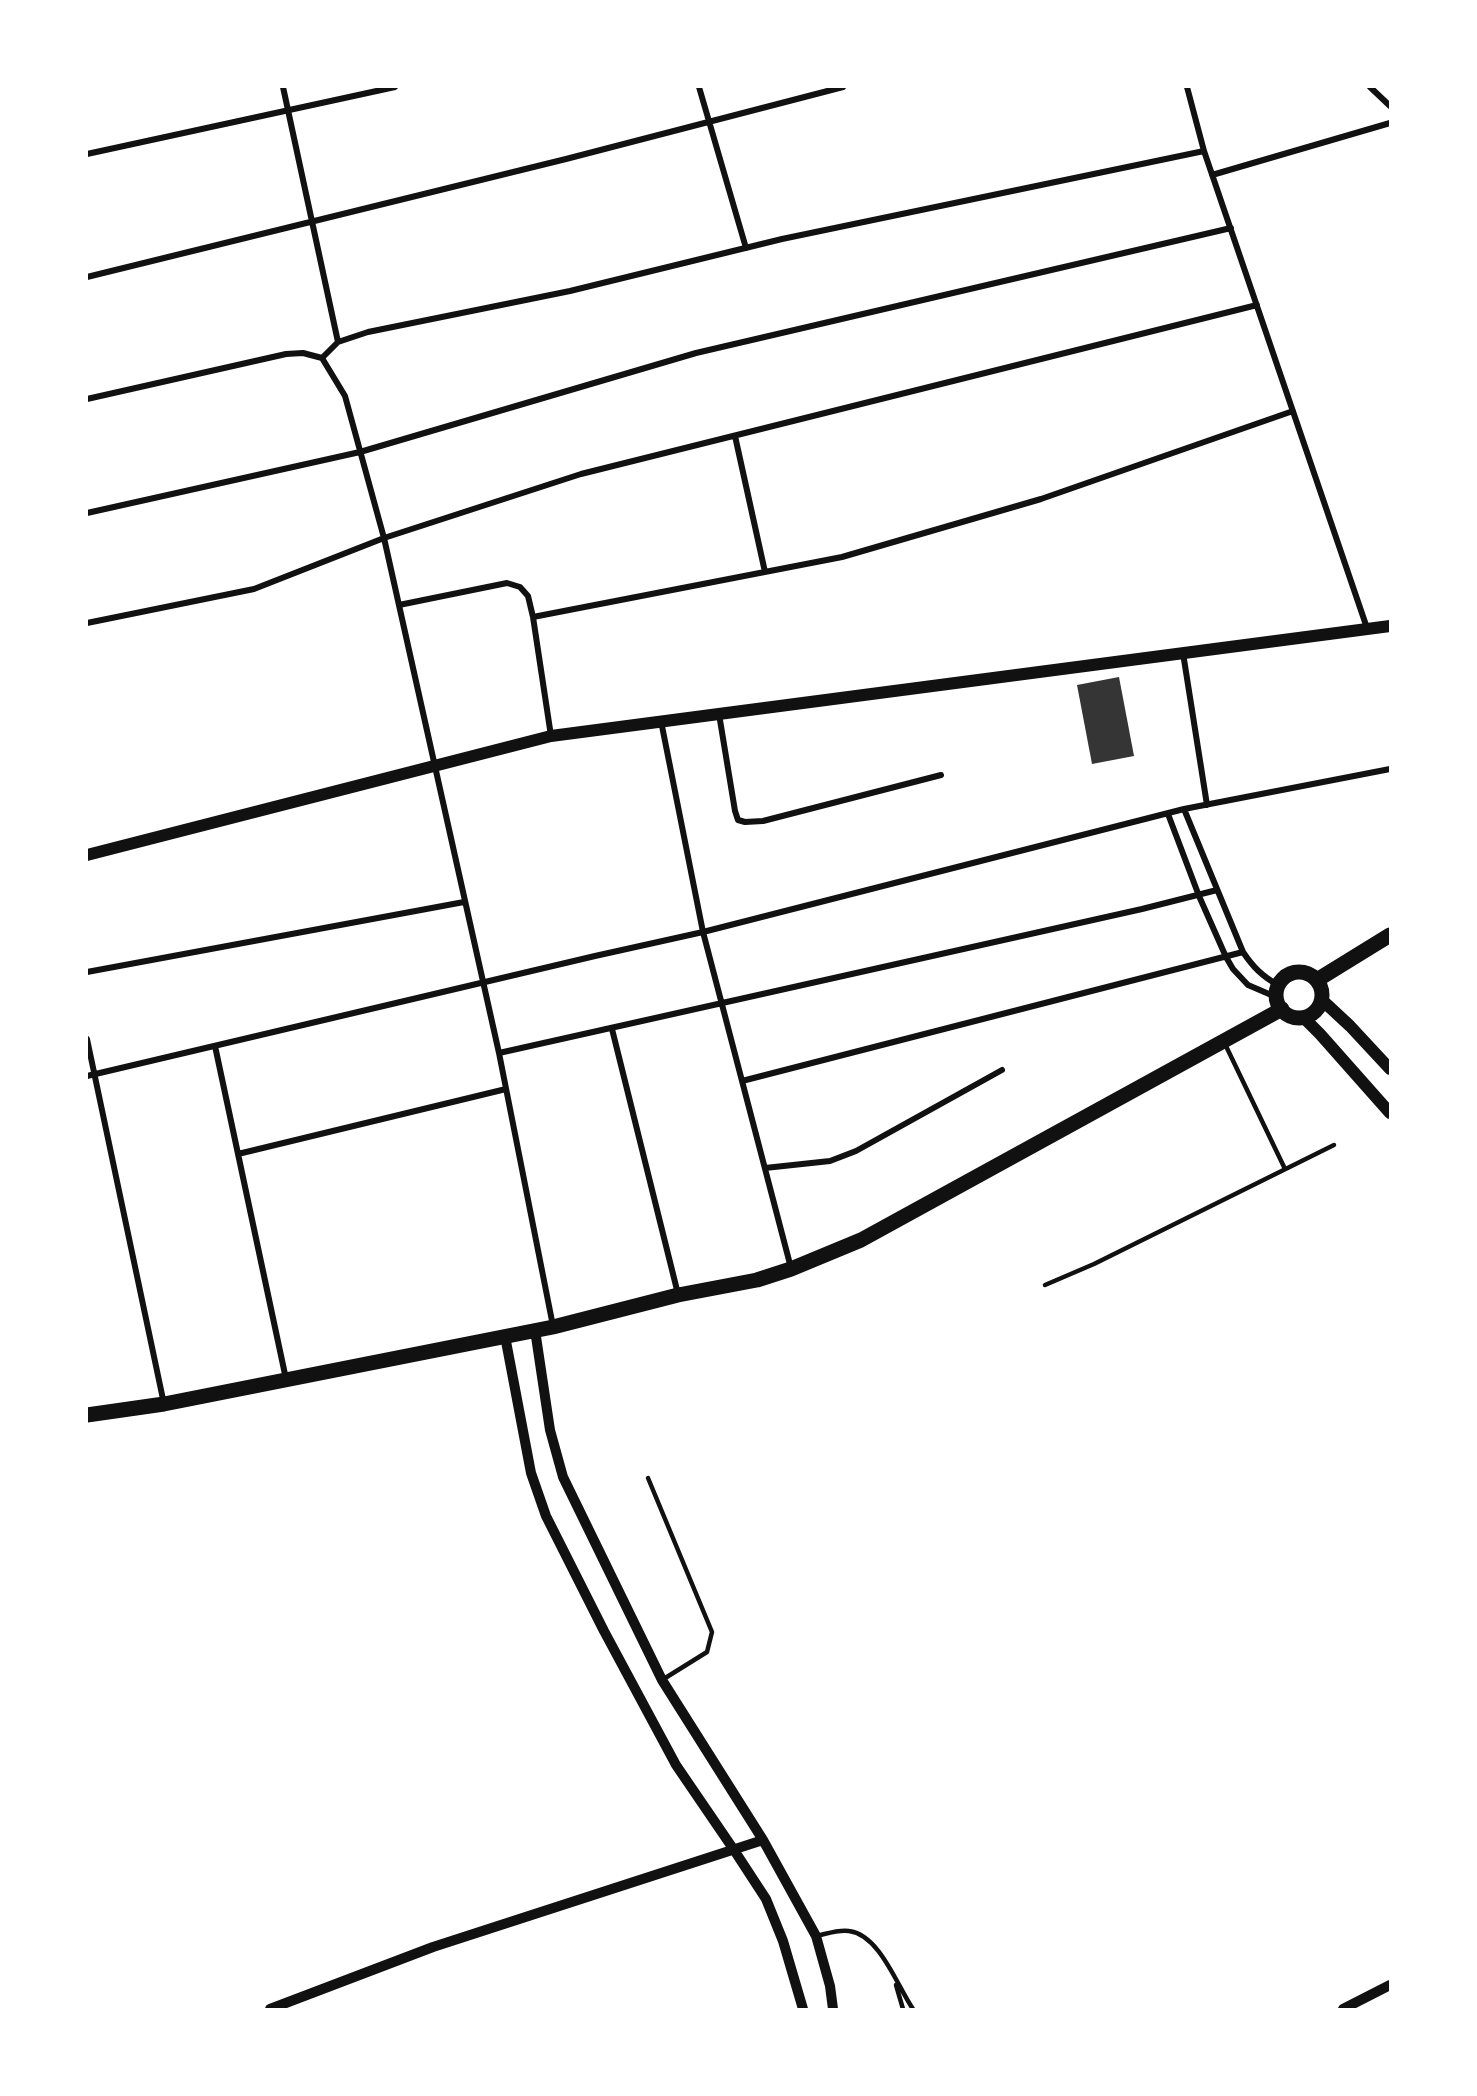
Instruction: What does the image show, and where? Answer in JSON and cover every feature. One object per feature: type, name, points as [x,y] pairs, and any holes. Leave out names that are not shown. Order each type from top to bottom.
[{"type":"main road","points":[[87,855],[551,736],[1390,626]]},
{"type":"main road","points":[[1317,980],[1390,935]]},
{"type":"main road","points":[[87,1415],[164,1404],[553,1327],[678,1295],[757,1280],[791,1269],[861,1240],[1224,1042],[1279,997],[1286,976],[1296,972],[1308,973],[1317,980],[1322,990],[1322,1000],[1318,1009],[1312,1015],[1304,1018],[1294,1018],[1285,1014],[1279,997]]},
{"type":"main road","points":[[1322,1000],[1390,1069]]},
{"type":"main road","points":[[1304,1018],[1390,1113]]},
{"type":"street","points":[[283,87],[338,342]]},
{"type":"street","points":[[87,154],[395,87]]},
{"type":"street","points":[[699,87],[746,248]]},
{"type":"street","points":[[87,277],[843,87]]},
{"type":"street","points":[[1187,87],[1204,151],[1367,629]]},
{"type":"street","points":[[1370,87],[1390,106]]},
{"type":"street","points":[[1212,175],[1390,123]]},
{"type":"street","points":[[322,358],[338,342],[368,332],[570,291],[746,248],[1204,151]]},
{"type":"street","points":[[87,513],[360,452],[696,353],[1231,228]]},
{"type":"street","points":[[87,623],[254,589],[384,538],[581,474],[1257,305]]},
{"type":"street","points":[[87,399],[286,354],[303,353],[322,358],[345,396],[384,538],[399,605],[499,1053],[553,1327]]},
{"type":"street","points":[[533,617],[842,557],[1041,499],[1293,411]]},
{"type":"street","points":[[735,436],[765,572]]},
{"type":"street","points":[[399,605],[507,583],[520,587],[528,596],[533,617],[551,736]]},
{"type":"street","points":[[1183,653],[1207,805]]},
{"type":"street","points":[[719,714],[738,820],[746,822],[763,820],[941,776]]},
{"type":"street","points":[[661,721],[703,932],[791,1269]]},
{"type":"street","points":[[87,1076],[703,932],[1184,809],[1390,769]]},
{"type":"street","points":[[1184,809],[1243,952],[1279,997]]},
{"type":"street","points":[[1168,814],[1199,896],[1233,969],[1248,985],[1279,997]]},
{"type":"street","points":[[499,1053],[1199,896],[1217,890]]},
{"type":"street","points":[[87,972],[464,902]]},
{"type":"street","points":[[742,1081],[1243,952]]},
{"type":"street","points":[[612,1029],[678,1295]]},
{"type":"street","points":[[87,1039],[164,1404]]},
{"type":"street","points":[[214,1046],[286,1380]]},
{"type":"street","points":[[765,1168],[830,1161],[856,1151],[1002,1070]]},
{"type":"street","points":[[238,1154],[506,1089]]},
{"type":"street","points":[[536,1330],[550,1430],[563,1477],[662,1680],[763,1840],[816,1936],[830,1986],[833,2009]]},
{"type":"street","points":[[505,1335],[531,1473],[546,1516],[676,1766],[766,1899],[783,1941],[803,2009]]},
{"type":"street","points":[[270,2009],[433,1947],[763,1840]]},
{"type":"street","points":[[1343,2009],[1390,1985]]},
{"type":"lane","points":[[1224,1042],[1285,1169]]},
{"type":"lane","points":[[1045,1285],[1094,1264],[1334,1145]]},
{"type":"lane","points":[[648,1478],[712,1632],[707,1652],[662,1680]]},
{"type":"lane","points":[[816,1936],[848,1930],[865,1936],[878,1950],[913,2009]]},
{"type":"lane","points":[[895,1980],[903,2009]]},
{"type":"building","points":[[1119,677],[1134,756],[1092,764],[1077,685]]}]
